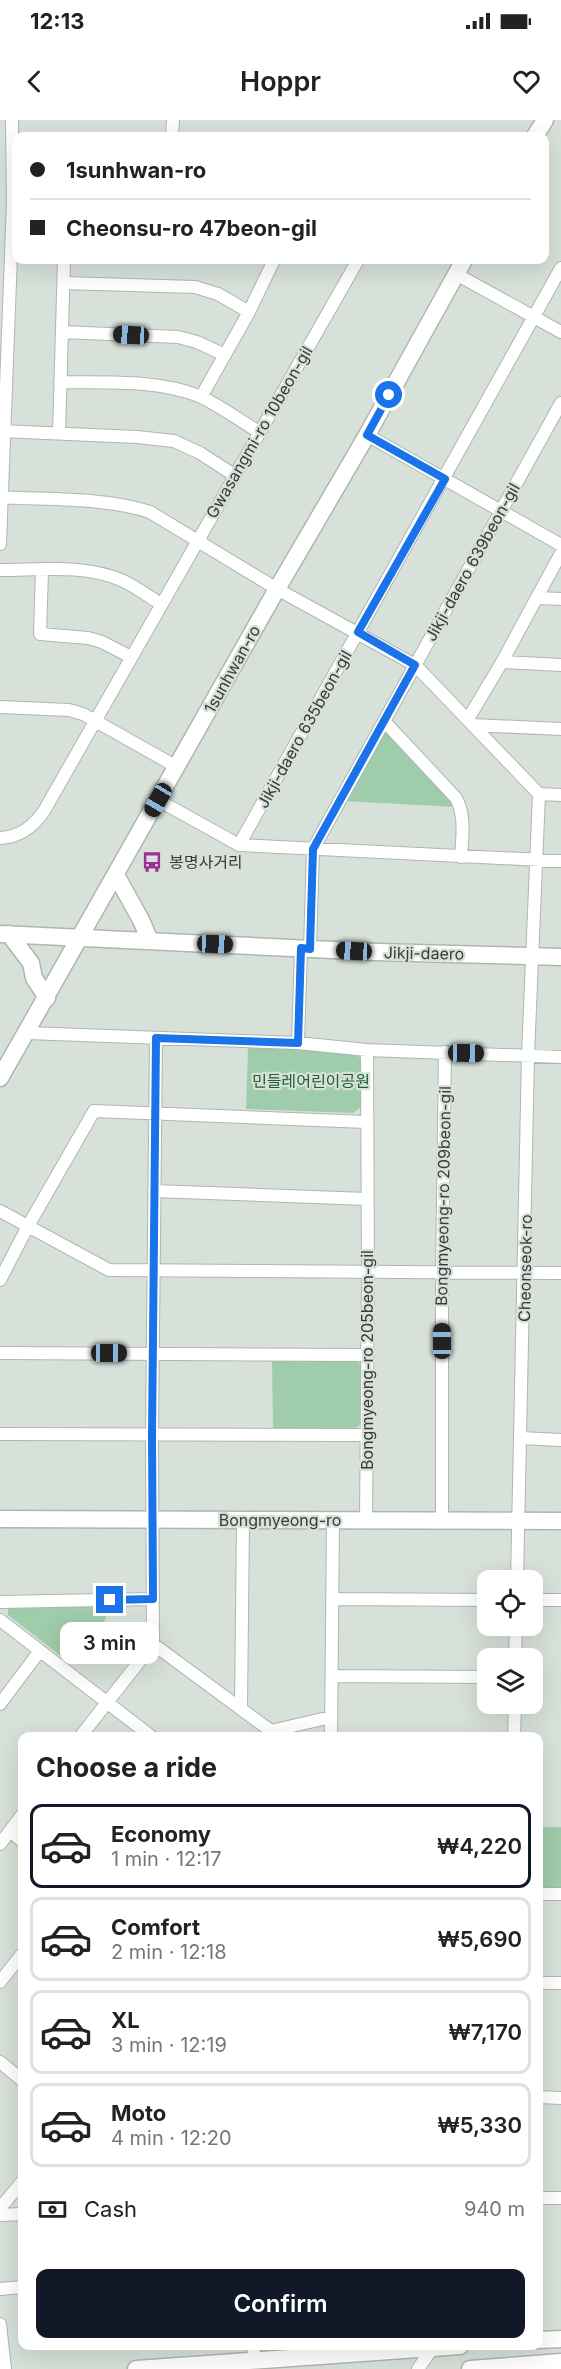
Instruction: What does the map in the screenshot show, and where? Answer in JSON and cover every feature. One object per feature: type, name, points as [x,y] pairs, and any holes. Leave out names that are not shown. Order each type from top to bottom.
[{"type":"street","points":[[0,544],[12,120]]},
{"type":"street","points":[[59,433],[64,264]]},
{"type":"street","points":[[201,397],[249,312],[272,264]]},
{"type":"street","name":"Gwasangmi-ro 10beon-gil","points":[[0,838],[23,833],[36,822],[356,264]]},
{"type":"street","points":[[460,267],[561,332]]},
{"type":"street","name":"1sunhwan-ro","points":[[0,1076],[47,998],[460,267]]},
{"type":"street","name":"Jikji-daero 635beon-gil","points":[[239,844],[561,268]]},
{"type":"street","points":[[64,283],[195,287],[218,294],[249,312]]},
{"type":"street","points":[[62,332],[178,337],[198,342],[225,355]]},
{"type":"street","points":[[60,382],[162,386],[201,397],[259,432]]},
{"type":"street","name":"Jikji-daero 639beon-gil","points":[[298,1043],[313,849],[561,403]]},
{"type":"street","points":[[2,431],[174,441],[200,453],[234,475]]},
{"type":"street","points":[[367,435],[561,545]]},
{"type":"street","points":[[1,498],[129,506],[150,512],[277,588],[415,665],[539,794],[561,795]]},
{"type":"street","points":[[470,722],[561,553]]},
{"type":"street","points":[[0,570],[88,571],[105,574],[122,580],[161,603]]},
{"type":"street","points":[[42,570],[39,633],[88,638],[102,642],[131,657]]},
{"type":"street","points":[[537,598],[561,599]]},
{"type":"street","points":[[502,662],[561,665]]},
{"type":"street","points":[[0,707],[69,710],[96,720],[177,767]]},
{"type":"street","points":[[384,721],[456,798],[462,809],[461,857]]},
{"type":"street","points":[[470,722],[561,729]]},
{"type":"street","name":"Cheonseok-ro","points":[[517,1570],[528,1055],[539,794]]},
{"type":"street","points":[[158,800],[239,844],[561,861]]},
{"type":"street","points":[[116,875],[150,941]]},
{"type":"street","points":[[5,934],[31,963],[34,978],[47,998]]},
{"type":"street","name":"Jikji-daero","points":[[5,934],[561,957]]},
{"type":"street","points":[[27,1033],[298,1043],[367,1050],[561,1057]]},
{"type":"street","points":[[84,1732],[153,1644],[152,1353],[156,1038]]},
{"type":"street","name":"Bongmyeong-ro 205beon-gil","points":[[366,1521],[367,1050]]},
{"type":"street","name":"Bongmyeong-ro 209beon-gil","points":[[442,1520],[445,1052]]},
{"type":"street","points":[[0,1280],[94,1111],[366,1122]]},
{"type":"street","points":[[154,1191],[366,1199]]},
{"type":"street","points":[[0,1211],[109,1270],[561,1273]]},
{"type":"street","points":[[0,1353],[366,1355]]},
{"type":"street","points":[[0,1434],[366,1434]]},
{"type":"street","points":[[521,1438],[561,1440]]},
{"type":"street","name":"Bongmyeong-ro","points":[[0,1519],[561,1521]]},
{"type":"street","points":[[331,1732],[333,1520]]},
{"type":"street","points":[[241,1708],[243,1521]]},
{"type":"street","points":[[0,1602],[153,1599]]},
{"type":"street","points":[[333,1599],[477,1600]]},
{"type":"street","points":[[543,1600],[561,1600]]},
{"type":"street","points":[[0,1620],[146,1732]]},
{"type":"street","points":[[153,1644],[271,1731],[331,1717]]},
{"type":"street","points":[[0,1704],[39,1652]]},
{"type":"street","points":[[332,1676],[477,1677]]},
{"type":"street","points":[[514,1732],[515,1714]]},
{"type":"street","points":[[0,1844],[18,1820]]},
{"type":"street","points":[[10,1831],[18,1838]]},
{"type":"street","points":[[543,1894],[561,1894]]},
{"type":"street","points":[[0,1982],[18,1961]]},
{"type":"street","points":[[543,1983],[561,1983]]},
{"type":"street","points":[[0,2063],[18,2077]]},
{"type":"street","points":[[543,2097],[561,2098]]},
{"type":"street","points":[[0,2208],[18,2187]]},
{"type":"street","points":[[543,2198],[561,2198]]},
{"type":"street","points":[[0,2215],[18,2214]]},
{"type":"street","points":[[0,2289],[18,2287]]},
{"type":"street","points":[[0,2324],[5,2369]]},
{"type":"street","points":[[543,2340],[561,2339]]},
{"type":"street","points":[[136,2369],[254,2353],[427,2355],[445,2350]]},
{"type":"street","points":[[470,2369],[541,2366],[561,2362]]},
{"type":"green space","points":[[383,729],[387,729],[456,807],[344,801]]},
{"type":"green space","name":"민들레어린이공원","points":[[248,1047],[353,1052],[363,1060],[361,1107],[353,1113],[246,1109]]},
{"type":"green space","points":[[272,1359],[354,1359],[362,1365],[363,1422],[353,1430],[273,1429]]},
{"type":"green space","points":[[106,1604],[106,1618],[70,1663],[8,1615],[8,1607]]},
{"type":"green space","points":[[543,1827],[561,1827],[561,1887],[543,1888]]},
{"type":"place","name":"봉명사거리","points":[[152,862]]},
{"type":"route","points":[[110,1600],[153,1599],[152,1435],[156,1038],[298,1043],[301,948],[310,949],[313,849],[415,665],[358,632],[445,479],[367,435],[389,395]]}]
